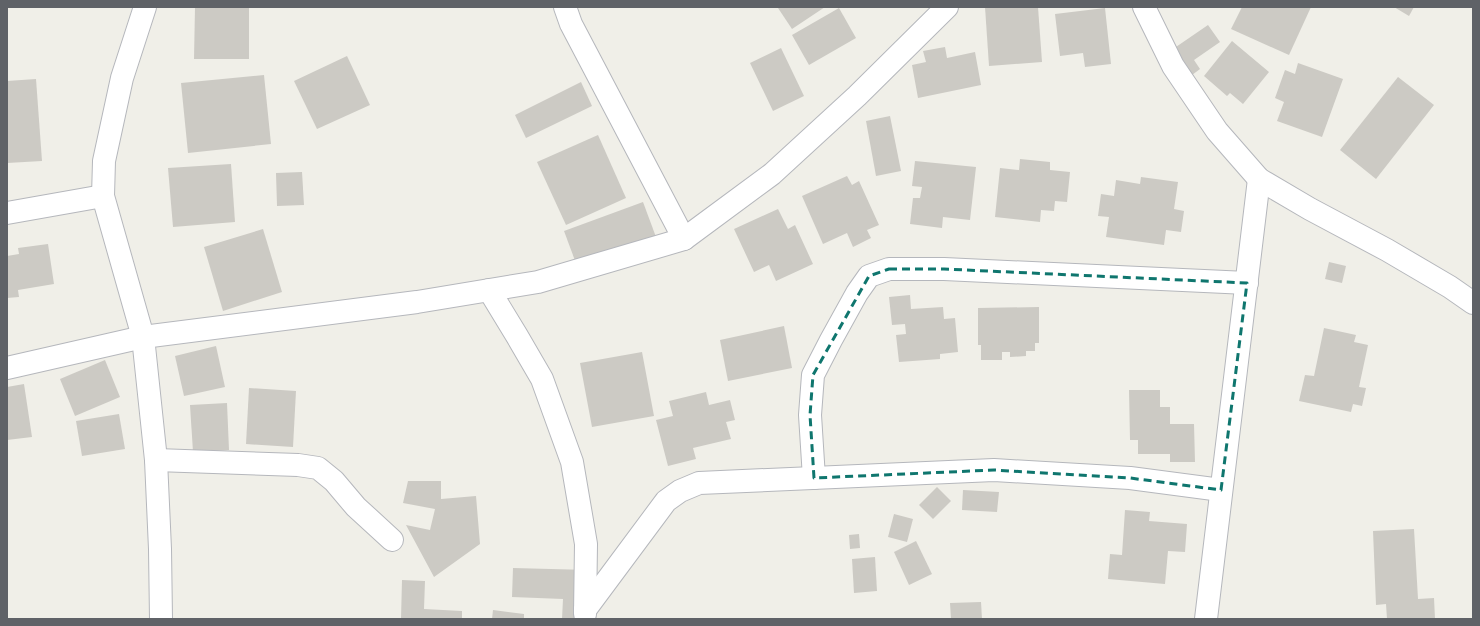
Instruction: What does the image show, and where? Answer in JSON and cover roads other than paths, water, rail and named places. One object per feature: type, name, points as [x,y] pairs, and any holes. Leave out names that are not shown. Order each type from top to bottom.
[{"type":"street","points":[[145,7],[122,78],[104,161],[103,196],[143,337],[156,460],[160,549],[161,619]]},
{"type":"street","points":[[565,7],[571,24],[684,239]]},
{"type":"street","points":[[7,368],[143,337],[417,302],[538,282],[684,239],[772,174],[857,96],[947,7]]},
{"type":"street","points":[[1144,7],[1173,66],[1217,131],[1259,179],[1310,209],[1387,250],[1450,287],[1473,303]]},
{"type":"street","points":[[1206,619],[1259,179]]},
{"type":"street","points":[[7,213],[103,196]]},
{"type":"street","points":[[814,478],[810,415],[813,375],[857,293],[869,276],[889,269],[944,269],[1247,283]]},
{"type":"street","points":[[490,290],[542,379],[572,462],[586,544],[585,614]]},
{"type":"street","points":[[156,460],[298,465],[318,468],[334,481],[356,507],[392,540]]},
{"type":"street","points":[[585,614],[666,501],[680,491],[699,483],[994,470],[1130,478],[1221,490]]}]
